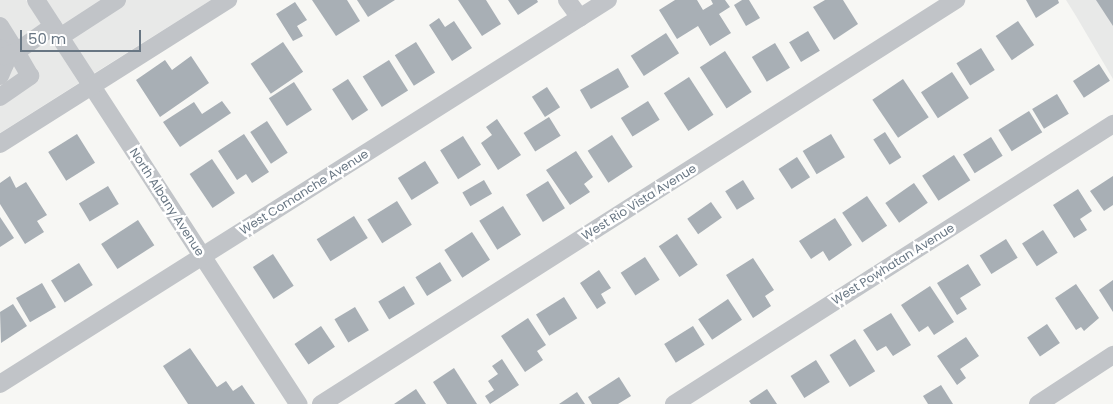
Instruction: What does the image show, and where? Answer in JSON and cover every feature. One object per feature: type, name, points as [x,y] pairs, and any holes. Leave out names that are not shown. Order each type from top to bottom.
[{"type":"street","name":"North Albany Avenue","points":[[36,0],[298,404]]},
{"type":"street","points":[[7,52],[56,32],[117,0]]},
{"type":"street","points":[[0,144],[228,0]]},
{"type":"street","points":[[568,0],[580,18]]},
{"type":"street","name":"West Comanche Avenue","points":[[0,384],[608,0]]},
{"type":"street","name":"West Rio Vista Avenue","points":[[321,404],[956,0]]},
{"type":"street","points":[[0,26],[7,52],[30,76],[0,97]]},
{"type":"street","points":[[0,76],[7,52]]},
{"type":"street","name":"West Powhatan Avenue","points":[[674,404],[1113,124]]},
{"type":"street","points":[[1038,404],[1113,355]]},
{"type":"shaded area","points":[[0,0],[26,0],[79,83],[0,133]]},
{"type":"shaded area","points":[[46,0],[211,0],[93,74]]},
{"type":"shaded area","points":[[1066,0],[1113,0],[1113,79],[1076,16]]},
{"type":"building","points":[[312,0],[347,0],[360,21],[336,36]]},
{"type":"building","points":[[357,0],[395,0],[368,17]]},
{"type":"building","points":[[458,0],[486,0],[501,24],[482,36]]},
{"type":"building","points":[[508,0],[537,0],[538,2],[518,15]]},
{"type":"building","points":[[675,0],[697,0],[703,10],[713,4],[711,0],[725,0],[730,7],[719,14],[731,33],[710,46],[698,26],[677,39],[659,10]]},
{"type":"building","points":[[742,0],[749,0],[760,18],[746,26],[734,5]]},
{"type":"building","points":[[825,0],[843,0],[858,24],[834,40],[813,7]]},
{"type":"building","points":[[1026,0],[1058,0],[1059,3],[1036,18]]},
{"type":"building","points":[[1096,0],[1113,0],[1113,26]]},
{"type":"building","points":[[295,2],[307,20],[297,26],[303,36],[293,41],[276,14]]},
{"type":"building","points":[[439,18],[445,27],[454,21],[472,48],[452,61],[429,25]]},
{"type":"building","points":[[1018,21],[1034,45],[1012,60],[996,36]]},
{"type":"building","points":[[808,31],[820,51],[801,62],[789,42]]},
{"type":"building","points":[[666,33],[679,53],[644,76],[631,56]]},
{"type":"building","points":[[283,42],[303,72],[271,94],[251,64]]},
{"type":"building","points":[[416,42],[435,73],[414,86],[395,55]]},
{"type":"building","points":[[775,43],[790,68],[767,82],[752,57]]},
{"type":"building","points":[[981,48],[995,70],[970,85],[956,63]]},
{"type":"building","points":[[725,51],[752,92],[727,108],[700,67]]},
{"type":"building","points":[[191,56],[209,83],[160,117],[136,80],[165,60],[172,70]]},
{"type":"building","points":[[389,60],[408,91],[382,107],[363,76]]},
{"type":"building","points":[[1099,64],[1110,81],[1084,98],[1073,81]]},
{"type":"building","points":[[618,68],[629,87],[591,109],[580,90]]},
{"type":"building","points":[[952,72],[969,98],[938,118],[921,92]]},
{"type":"building","points":[[689,77],[714,115],[688,131],[664,93]]},
{"type":"building","points":[[348,79],[368,110],[352,120],[332,89]]},
{"type":"building","points":[[903,79],[929,117],[898,138],[872,100]]},
{"type":"building","points":[[294,82],[312,110],[287,126],[269,98]]},
{"type":"building","points":[[547,87],[560,107],[545,117],[532,97]]},
{"type":"building","points":[[1057,94],[1069,114],[1044,129],[1032,109]]},
{"type":"building","points":[[222,101],[231,113],[180,147],[163,122],[194,102],[202,114]]},
{"type":"building","points":[[648,101],[660,120],[633,137],[621,118]]},
{"type":"building","points":[[1029,111],[1042,132],[1012,151],[998,130]]},
{"type":"building","points":[[549,117],[561,136],[535,152],[524,133]]},
{"type":"building","points":[[497,119],[521,155],[498,170],[481,143],[492,135],[486,127]]},
{"type":"building","points":[[267,121],[288,153],[271,164],[250,132]]},
{"type":"building","points":[[885,132],[901,157],[890,165],[873,140]]},
{"type":"building","points":[[77,134],[95,163],[66,181],[48,152]]},
{"type":"building","points":[[244,134],[269,172],[252,183],[246,174],[237,180],[218,151]]},
{"type":"building","points":[[831,134],[845,157],[817,174],[803,151]]},
{"type":"building","points":[[612,135],[633,167],[608,183],[588,151]]},
{"type":"building","points":[[463,136],[481,165],[458,179],[440,150]]},
{"type":"building","points":[[991,137],[1003,156],[975,173],[963,154]]},
{"type":"building","points":[[576,151],[593,177],[584,184],[590,192],[570,205],[546,170]]},
{"type":"building","points":[[954,155],[970,180],[938,201],[922,176]]},
{"type":"building","points":[[797,157],[810,177],[792,189],[779,169]]},
{"type":"building","points":[[212,159],[235,193],[213,208],[190,174]]},
{"type":"building","points":[[425,161],[439,183],[412,200],[398,178]]},
{"type":"building","points":[[10,176],[16,188],[26,182],[47,215],[37,221],[44,232],[25,244],[0,204],[0,183]]},
{"type":"building","points":[[1113,176],[1113,205],[1104,211],[1090,191]]},
{"type":"building","points":[[484,180],[492,194],[470,206],[462,193]]},
{"type":"building","points":[[743,180],[755,199],[737,210],[725,191]]},
{"type":"building","points":[[548,181],[565,208],[543,222],[526,195]]},
{"type":"building","points":[[914,183],[928,203],[899,223],[885,203]]},
{"type":"building","points":[[108,186],[119,204],[90,222],[79,204]]},
{"type":"building","points":[[1078,189],[1092,211],[1080,219],[1087,230],[1074,238],[1053,205]]},
{"type":"building","points":[[867,196],[887,226],[862,243],[842,213]]},
{"type":"building","points":[[397,201],[412,225],[382,243],[367,220]]},
{"type":"building","points":[[711,202],[722,218],[698,234],[687,219]]},
{"type":"building","points":[[503,206],[521,235],[497,250],[479,221]]},
{"type":"building","points":[[354,216],[368,238],[330,261],[317,239]]},
{"type":"building","points":[[0,217],[14,238],[0,247]]},
{"type":"building","points":[[835,218],[852,245],[829,261],[823,251],[811,259],[799,241]]},
{"type":"building","points":[[138,220],[154,245],[117,269],[101,244]]},
{"type":"building","points":[[1043,230],[1058,253],[1037,266],[1022,244]]},
{"type":"building","points":[[472,232],[490,260],[462,278],[444,250]]},
{"type":"building","points":[[677,234],[698,265],[679,277],[659,246]]},
{"type":"building","points":[[1006,239],[1018,258],[991,274],[980,255]]},
{"type":"building","points":[[273,254],[294,286],[274,299],[253,267]]},
{"type":"building","points":[[645,257],[660,280],[635,295],[621,273]]},
{"type":"building","points":[[753,258],[774,290],[765,296],[771,306],[753,318],[726,275]]},
{"type":"building","points":[[440,262],[452,281],[427,296],[415,277]]},
{"type":"building","points":[[79,263],[93,285],[65,303],[51,280]]},
{"type":"building","points":[[968,264],[981,285],[960,298],[967,309],[957,315],[937,283]]},
{"type":"building","points":[[599,270],[611,288],[601,294],[606,303],[597,309],[580,283]]},
{"type":"building","points":[[1113,280],[1113,312],[1099,290]]},
{"type":"building","points":[[42,283],[56,307],[30,322],[16,298]]},
{"type":"building","points":[[1076,284],[1099,318],[1084,331],[1081,327],[1076,330],[1055,298]]},
{"type":"building","points":[[404,286],[415,304],[389,319],[378,301]]},
{"type":"building","points":[[930,286],[954,322],[934,335],[928,326],[919,332],[901,305]]},
{"type":"building","points":[[564,297],[577,318],[549,336],[536,314]]},
{"type":"building","points":[[728,299],[742,320],[712,340],[698,319]]},
{"type":"building","points":[[13,304],[27,326],[1,343],[0,312]]},
{"type":"building","points":[[355,307],[369,330],[348,343],[334,319]]},
{"type":"building","points":[[891,313],[911,345],[893,356],[886,346],[877,351],[863,330]]},
{"type":"building","points":[[528,318],[546,345],[537,351],[543,360],[525,372],[501,336]]},
{"type":"building","points":[[1047,324],[1060,343],[1040,356],[1027,337]]},
{"type":"building","points":[[321,326],[335,347],[308,365],[294,344]]},
{"type":"building","points":[[693,326],[705,345],[676,363],[664,344]]},
{"type":"building","points":[[966,337],[979,356],[960,369],[966,378],[957,385],[937,356]]},
{"type":"building","points":[[855,339],[875,371],[850,387],[830,355]]},
{"type":"building","points":[[190,348],[217,387],[226,381],[233,391],[242,385],[255,404],[188,404],[163,366]]},
{"type":"building","points":[[502,359],[519,385],[490,404],[485,396],[494,390],[488,381],[498,374],[492,366]]},
{"type":"building","points":[[816,360],[830,382],[804,398],[791,376]]},
{"type":"building","points":[[454,368],[477,404],[447,404],[433,382]]},
{"type":"building","points":[[619,377],[631,396],[618,404],[592,404],[588,397]]},
{"type":"building","points":[[941,385],[953,404],[928,404],[923,396]]},
{"type":"building","points":[[416,389],[426,404],[394,404]]},
{"type":"building","points":[[767,389],[777,404],[751,404],[749,401]]},
{"type":"building","points":[[577,392],[585,404],[559,404]]}]
